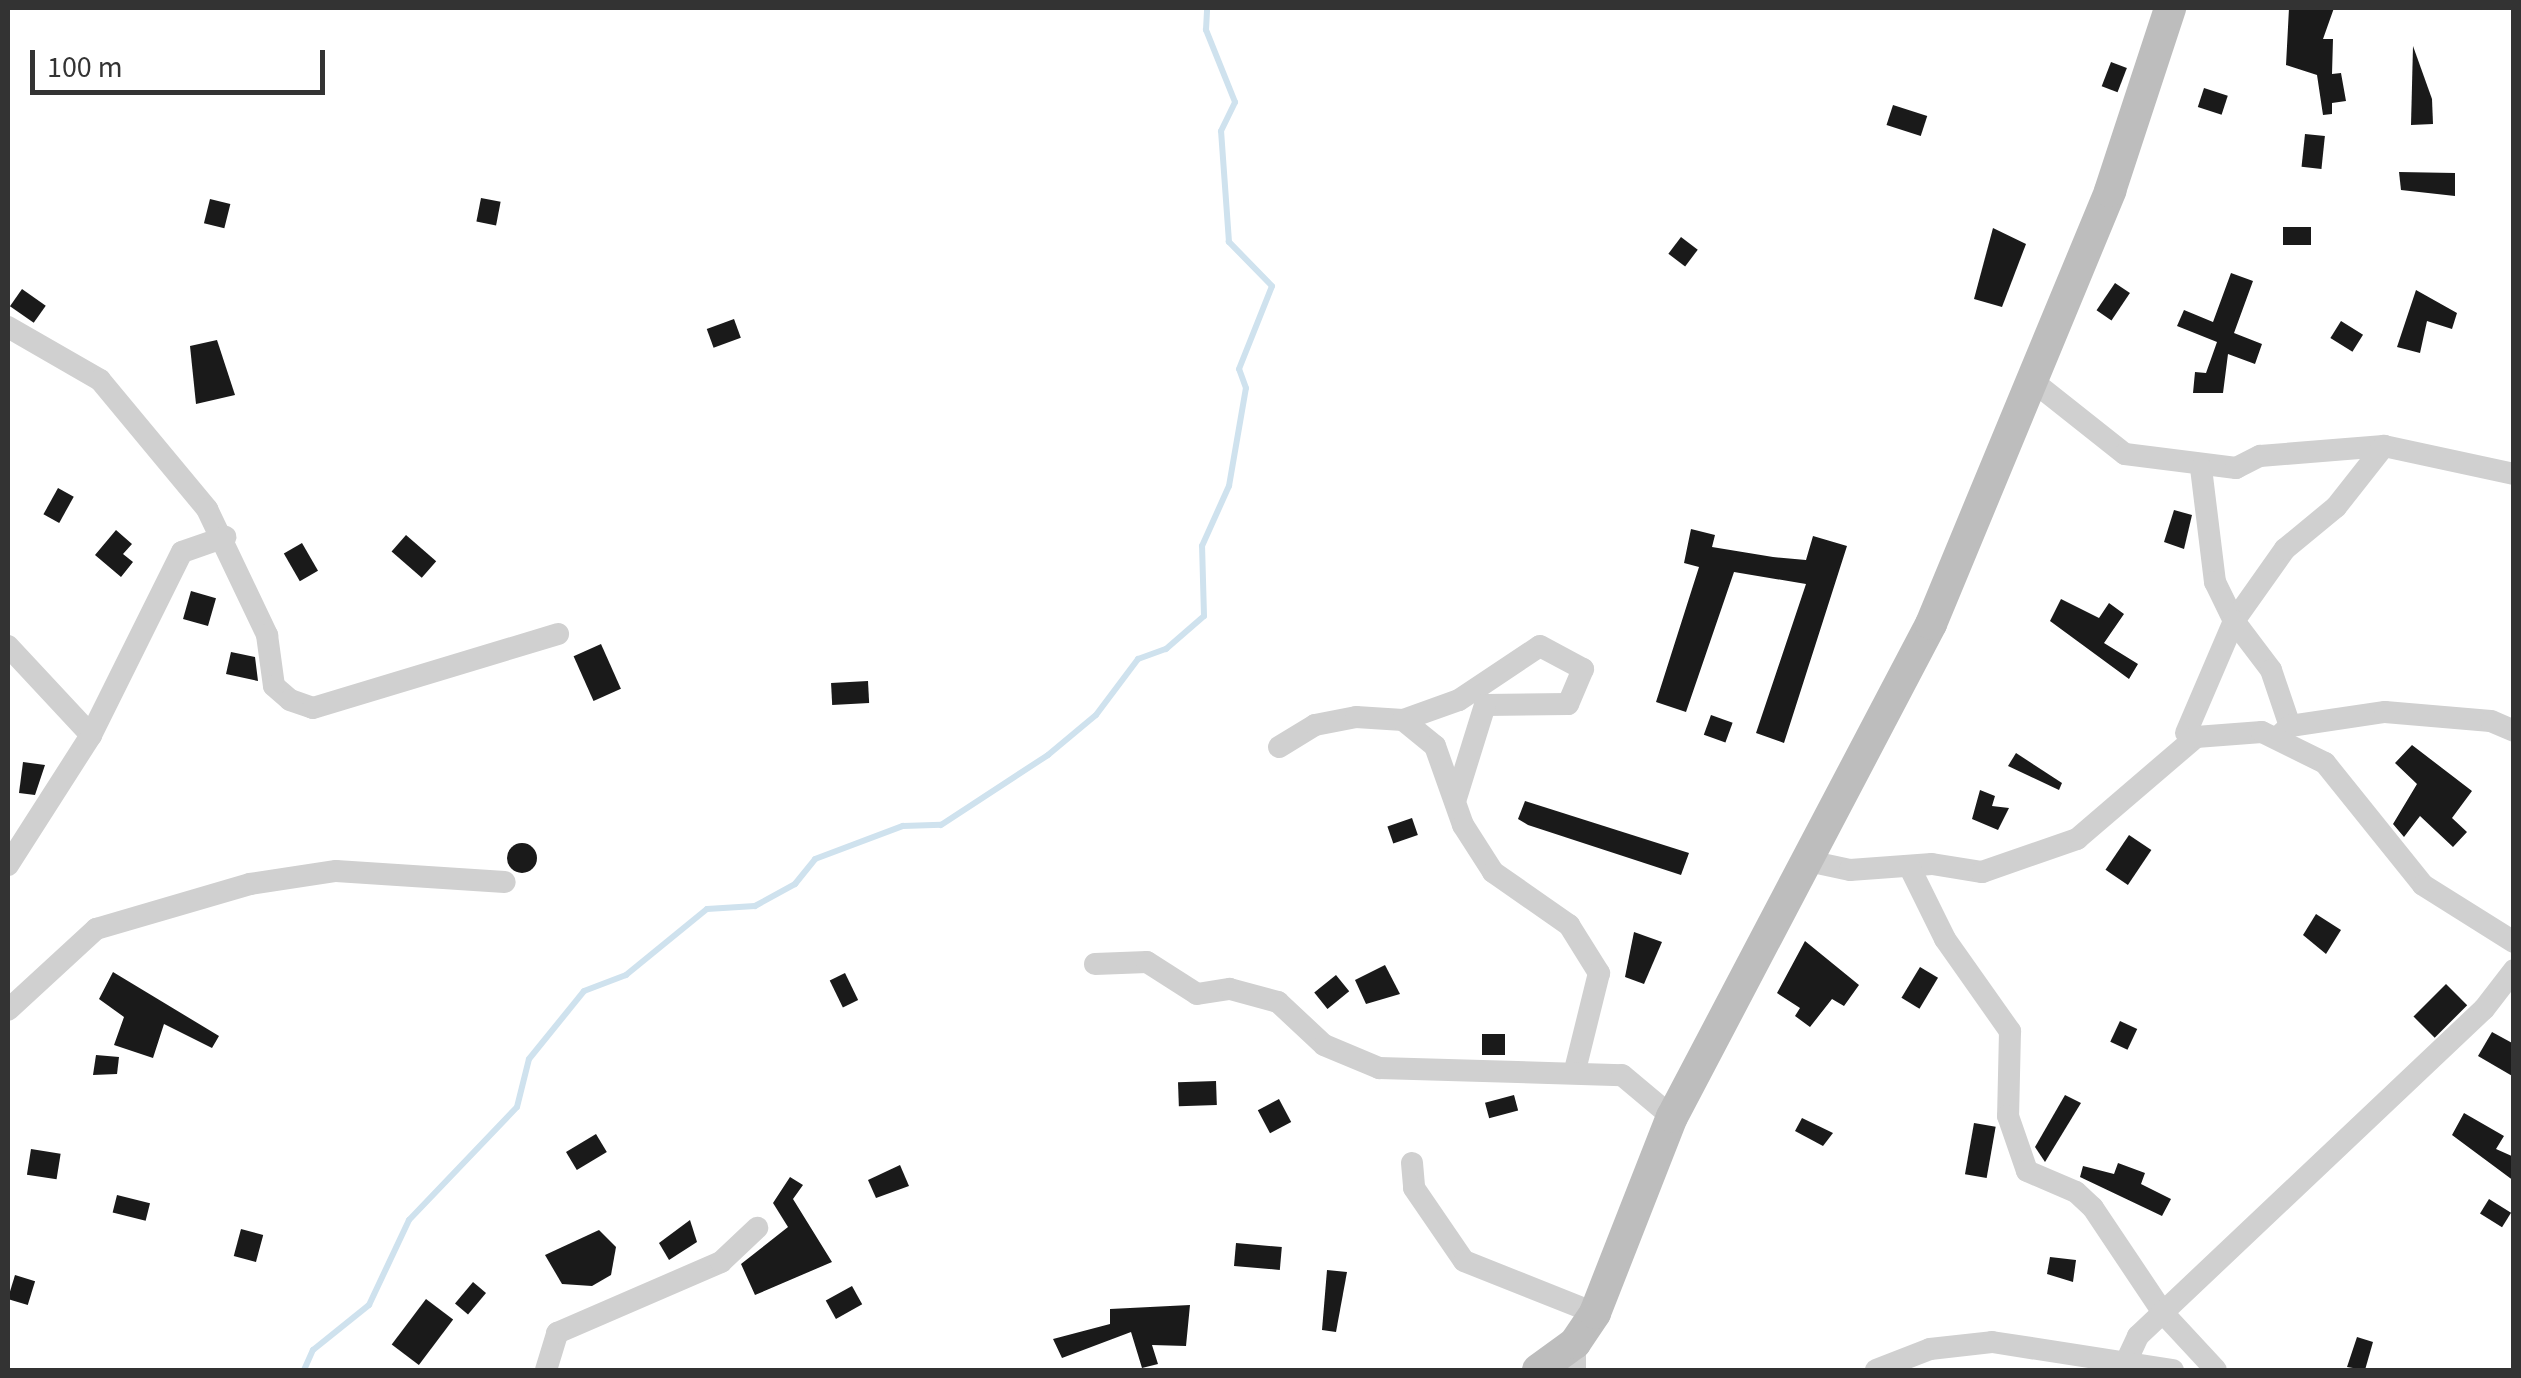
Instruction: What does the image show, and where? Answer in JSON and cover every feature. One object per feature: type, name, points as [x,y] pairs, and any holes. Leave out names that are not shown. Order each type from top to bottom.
[{"type":"street","points":[[1538,1370],[1575,1357],[1672,1118],[1931,624],[2110,192],[2170,8]]},
{"type":"street","points":[[8,327],[100,380],[224,536],[267,635],[274,686],[313,708],[558,634]]},
{"type":"street","points":[[2034,382],[2125,454],[2201,468],[2384,446],[2514,474]]},
{"type":"street","points":[[2186,733],[2234,622],[2285,548],[2336,507],[2384,446]]},
{"type":"street","points":[[2201,468],[2215,582],[2234,622],[2271,670],[2284,732],[2325,763],[2423,885],[2514,942]]},
{"type":"street","points":[[8,865],[91,735],[182,552],[224,536]]},
{"type":"street","points":[[8,646],[91,735]]},
{"type":"street","points":[[1279,747],[1328,722],[1403,720],[1459,700],[1491,673],[1540,646],[1583,668],[1568,704],[1485,704]]},
{"type":"street","points":[[1456,798],[1491,673]]},
{"type":"street","points":[[1808,861],[1850,870],[1909,866],[1982,872],[2037,856],[2077,840],[2196,737],[2232,729],[2284,732],[2385,712],[2490,721],[2514,730]]},
{"type":"street","points":[[1403,720],[1435,746],[1493,872],[1569,925],[1599,974],[1574,1070]]},
{"type":"street","points":[[1909,866],[1945,939],[2010,1031],[2008,1116],[2027,1171],[2076,1192],[2093,1208],[2164,1314],[2216,1370]]},
{"type":"street","points":[[8,1010],[96,929],[250,884],[336,871],[506,882]]},
{"type":"street","points":[[1095,964],[1147,962],[1196,994],[1230,989],[1278,1002],[1324,1045],[1379,1068],[1574,1070],[1622,1076],[1672,1118]]},
{"type":"street","points":[[2126,1362],[2138,1336],[2484,1009],[2514,970]]},
{"type":"street","points":[[1412,1163],[1414,1188],[1464,1262],[1595,1312]]},
{"type":"street","points":[[546,1370],[557,1333],[720,1262],[758,1228]]},
{"type":"street","points":[[1876,1370],[1930,1349],[1992,1342],[2172,1370]]},
{"type":"building","points":[[2289,8],[2334,8],[2323,39],[2333,39],[2332,74],[2341,73],[2346,101],[2332,103],[2332,114],[2323,115],[2317,75],[2286,65]]},
{"type":"building","points":[[2413,46],[2432,99],[2433,124],[2411,125]]},
{"type":"building","points":[[2111,62],[2127,68],[2118,92],[2102,86]]},
{"type":"building","points":[[2204,88],[2228,96],[2222,115],[2198,107]]},
{"type":"building","points":[[1893,105],[1927,116],[1921,136],[1887,125]]},
{"type":"building","points":[[2305,134],[2325,136],[2321,169],[2302,167]]},
{"type":"building","points":[[2399,172],[2455,173],[2455,196],[2401,190]]},
{"type":"building","points":[[481,198],[501,202],[496,225],[476,222]]},
{"type":"building","points":[[210,199],[230,204],[224,228],[204,223]]},
{"type":"building","points":[[2283,227],[2311,227],[2311,245],[2283,245]]},
{"type":"building","points":[[1993,228],[2026,244],[2002,307],[1974,299]]},
{"type":"building","points":[[1681,237],[1698,250],[1685,266],[1668,254]]},
{"type":"building","points":[[2231,273],[2253,281],[2234,333],[2262,344],[2255,364],[2228,354],[2223,393],[2193,393],[2195,372],[2206,373],[2217,342],[2177,326],[2184,310],[2213,322]]},
{"type":"building","points":[[2115,283],[2130,293],[2111,320],[2097,310]]},
{"type":"building","points":[[22,289],[46,306],[34,323],[10,306]]},
{"type":"building","points":[[2416,290],[2457,313],[2452,329],[2427,321],[2420,353],[2397,347]]},
{"type":"building","points":[[734,319],[741,338],[714,348],[707,329]]},
{"type":"building","points":[[2341,321],[2363,335],[2352,352],[2330,338]]},
{"type":"building","points":[[217,340],[235,395],[196,404],[190,346]]},
{"type":"building","points":[[58,488],[74,497],[59,523],[43,514]]},
{"type":"building","points":[[2174,510],[2192,515],[2184,549],[2164,542]]},
{"type":"building","points":[[1691,529],[1715,535],[1712,547],[1773,557],[1806,560],[1813,536],[1847,546],[1784,743],[1756,733],[1806,584],[1734,572],[1686,712],[1656,702],[1699,567],[1684,563]]},
{"type":"building","points":[[116,530],[132,544],[123,554],[133,562],[121,577],[95,555]]},
{"type":"building","points":[[406,535],[436,561],[422,578],[392,552]]},
{"type":"building","points":[[302,543],[318,571],[300,581],[284,554]]},
{"type":"building","points":[[191,591],[216,598],[208,626],[183,619]]},
{"type":"building","points":[[2061,599],[2099,618],[2109,603],[2124,614],[2104,643],[2138,664],[2129,679],[2050,621]]},
{"type":"building","points":[[601,644],[621,689],[594,701],[574,656]]},
{"type":"building","points":[[231,652],[255,657],[258,681],[226,674]]},
{"type":"building","points":[[868,681],[869,703],[832,705],[831,683]]},
{"type":"building","points":[[1711,715],[1733,723],[1725,743],[1704,735]]},
{"type":"building","points":[[2412,745],[2472,791],[2452,818],[2467,832],[2453,847],[2420,816],[2404,837],[2393,824],[2417,784],[2395,763]]},
{"type":"building","points":[[2016,753],[2062,783],[2059,790],[2008,766]]},
{"type":"building","points":[[23,762],[45,765],[35,795],[19,793]]},
{"type":"building","points":[[1980,790],[1995,796],[1992,806],[2009,808],[1998,830],[1972,819]]},
{"type":"building","points":[[1525,801],[1689,853],[1681,875],[1528,825],[1518,819]]},
{"type":"building","points":[[1412,818],[1418,835],[1393,843],[1387,826]]},
{"type":"building","points":[[2129,835],[2151,850],[2128,885],[2106,870]]},
{"type":"building","points":[[522,843],[533,847],[537,858],[533,869],[522,873],[511,869],[507,858],[511,847]]},
{"type":"building","points":[[2316,914],[2341,930],[2326,954],[2303,935]]},
{"type":"building","points":[[1634,932],[1662,942],[1644,984],[1625,977]]},
{"type":"building","points":[[1805,941],[1859,985],[1844,1006],[1832,999],[1810,1027],[1795,1016],[1800,1008],[1777,993]]},
{"type":"building","points":[[1385,965],[1400,994],[1366,1004],[1355,980]]},
{"type":"building","points":[[1920,967],[1938,978],[1919,1009],[1901,998]]},
{"type":"building","points":[[113,972],[219,1036],[212,1048],[164,1024],[153,1058],[114,1045],[124,1017],[99,999]]},
{"type":"building","points":[[845,973],[858,1000],[843,1007],[830,980]]},
{"type":"building","points":[[1336,975],[1349,991],[1327,1009],[1314,993]]},
{"type":"building","points":[[2446,984],[2467,1005],[2435,1038],[2413,1017]]},
{"type":"building","points":[[2120,1021],[2137,1029],[2127,1050],[2110,1042]]},
{"type":"building","points":[[2492,1032],[2514,1044],[2514,1077],[2478,1056]]},
{"type":"building","points":[[1482,1034],[1505,1034],[1505,1055],[1482,1055]]},
{"type":"building","points":[[96,1055],[119,1057],[117,1074],[93,1075]]},
{"type":"building","points":[[1216,1081],[1217,1105],[1179,1106],[1178,1082]]},
{"type":"building","points":[[1514,1095],[1518,1110],[1489,1118],[1485,1103]]},
{"type":"building","points":[[2065,1095],[2081,1103],[2045,1162],[2035,1147]]},
{"type":"building","points":[[1279,1099],[1291,1122],[1270,1133],[1258,1110]]},
{"type":"building","points":[[2464,1113],[2504,1136],[2496,1149],[2514,1157],[2514,1181],[2452,1135]]},
{"type":"building","points":[[1802,1118],[1833,1133],[1823,1146],[1795,1131]]},
{"type":"building","points":[[1974,1123],[1996,1127],[1987,1178],[1965,1174]]},
{"type":"building","points":[[596,1134],[607,1152],[577,1170],[566,1152]]},
{"type":"building","points":[[31,1149],[61,1154],[57,1179],[27,1175]]},
{"type":"building","points":[[2118,1163],[2145,1173],[2141,1184],[2171,1199],[2162,1216],[2080,1177],[2083,1166],[2114,1174]]},
{"type":"building","points":[[900,1165],[909,1186],[876,1198],[868,1180]]},
{"type":"building","points":[[790,1177],[803,1185],[793,1199],[832,1262],[755,1295],[741,1264],[788,1227],[773,1203]]},
{"type":"building","points":[[117,1195],[150,1203],[146,1221],[113,1212]]},
{"type":"building","points":[[2489,1199],[2511,1213],[2502,1227],[2480,1213]]},
{"type":"building","points":[[690,1220],[697,1242],[669,1260],[659,1243]]},
{"type":"building","points":[[241,1229],[263,1235],[256,1262],[234,1256]]},
{"type":"building","points":[[599,1230],[616,1247],[611,1275],[592,1286],[562,1284],[545,1255]]},
{"type":"building","points":[[1236,1243],[1282,1247],[1280,1270],[1234,1266]]},
{"type":"building","points":[[2050,1257],[2076,1260],[2073,1282],[2047,1274]]},
{"type":"building","points":[[1327,1270],[1347,1272],[1336,1332],[1322,1330]]},
{"type":"building","points":[[15,1275],[35,1281],[28,1305],[8,1299]]},
{"type":"building","points":[[473,1282],[486,1293],[468,1314],[455,1303]]},
{"type":"building","points":[[852,1286],[862,1304],[836,1319],[826,1301]]},
{"type":"building","points":[[426,1299],[453,1319],[419,1365],[392,1345]]},
{"type":"building","points":[[1190,1305],[1186,1346],[1152,1345],[1158,1364],[1142,1368],[1131,1332],[1062,1358],[1053,1339],[1110,1324],[1110,1309]]},
{"type":"building","points":[[2357,1337],[2373,1342],[2365,1370],[2347,1367]]},
{"type":"waterway","points":[[304,1370],[313,1350],[369,1305],[409,1220],[517,1107],[529,1059],[584,991],[626,975],[707,909],[755,906],[795,884],[815,859],[903,826],[941,825],[1048,755],[1096,715],[1138,659],[1166,649],[1204,616],[1202,546],[1229,486],[1246,388],[1239,369],[1272,286],[1229,242],[1221,131],[1235,102],[1206,30],[1207,8]]}]
